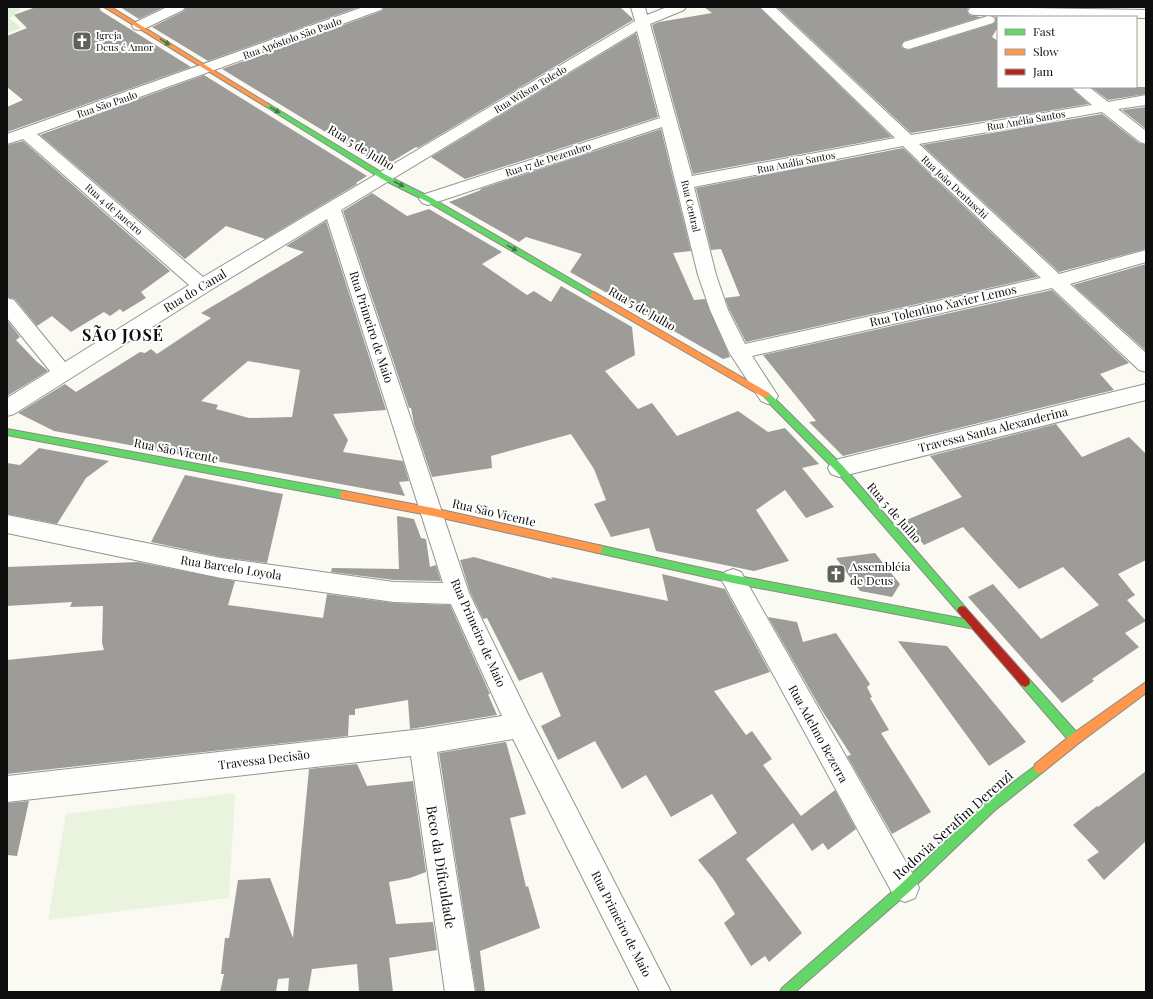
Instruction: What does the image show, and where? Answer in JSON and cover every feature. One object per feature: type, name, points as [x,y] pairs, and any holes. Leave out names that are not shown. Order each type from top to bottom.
[{"type":"street","name":"Rua 5 de Julho","points":[[108,7],[384,177],[428,199],[768,396],[839,468],[1075,739]]},
{"type":"street","points":[[139,26],[178,7]]},
{"type":"street","name":"Rua Apóstolo São Paulo","points":[[208,68],[376,7]]},
{"type":"street","name":"Rua Wilson Toledo","points":[[384,177],[640,15],[679,7]]},
{"type":"street","name":"Rua João Dentuschi","points":[[767,7],[1146,366]]},
{"type":"street","points":[[972,9],[1146,14]]},
{"type":"street","points":[[972,9],[993,24]]},
{"type":"street","name":"Rua Central","points":[[640,15],[685,183],[707,275],[720,310],[739,352],[768,396]]},
{"type":"street","points":[[909,45],[993,24]]},
{"type":"street","name":"Rua São Paulo","points":[[7,139],[208,68]]},
{"type":"street","points":[[1080,88],[1146,138]]},
{"type":"street","name":"Rua Anélia Santos","points":[[906,140],[1146,100]]},
{"type":"street","name":"Rua 17 de Dezembro","points":[[428,199],[668,120]]},
{"type":"street","name":"Rua 4 de Janeiro","points":[[26,132],[202,286]]},
{"type":"street","name":"Rua Anália Santos","points":[[685,183],[906,140]]},
{"type":"street","name":"Rua do Canal","points":[[7,408],[202,286],[384,177]]},
{"type":"street","name":"Rua Primeiro de Maio","points":[[332,209],[458,594],[520,725],[656,992]]},
{"type":"street","name":"Rua Tolentino Xavier Lemos","points":[[739,352],[1056,281],[1146,256]]},
{"type":"street","points":[[7,305],[63,372]]},
{"type":"street","name":"Travessa Santa Alexanderina","points":[[839,468],[1146,392]]},
{"type":"street","name":"Rua São Vicente","points":[[7,432],[432,512],[732,579],[975,625]]},
{"type":"street","name":"Rua Barcelo Loyola","points":[[7,524],[221,568],[394,592],[458,594]]},
{"type":"street","name":"Rua Adelmo Bezerra","points":[[732,579],[905,888]]},
{"type":"street","name":"Rodovia Serafim Derenzi","points":[[786,992],[905,888],[990,808],[1075,739],[1146,687]]},
{"type":"street","name":"Travessa Decisão","points":[[7,789],[422,742],[520,725]]},
{"type":"street","name":"Beco da Dificuldade","points":[[422,742],[460,992]]},
{"type":"green space","points":[[7,7],[16,7],[21,10],[9,18],[21,28],[7,33]]},
{"type":"green space","points":[[235,793],[229,898],[48,920],[66,814]]},
{"type":"building","points":[[36,7],[99,7],[101,11],[191,67],[7,132],[7,107],[23,100],[7,87],[7,36],[27,28],[14,15]]},
{"type":"building","points":[[120,7],[164,7],[139,19]]},
{"type":"building","points":[[186,7],[359,7],[208,61],[152,27],[184,11]]},
{"type":"building","points":[[384,7],[620,7],[633,20],[418,148],[416,147],[383,167],[222,69],[382,11]]},
{"type":"building","points":[[704,7],[759,7],[892,137],[693,174],[652,25],[659,22],[712,13]]},
{"type":"building","points":[[777,7],[969,7],[967,10],[969,15],[981,17],[904,41],[901,46],[904,49],[909,50],[993,24],[996,21],[995,17],[997,17],[997,29],[992,37],[997,40],[997,88],[1071,88],[1089,104],[911,133]]},
{"type":"building","points":[[636,33],[658,117],[465,179],[431,157]]},
{"type":"building","points":[[204,75],[367,176],[356,183],[357,184],[265,239],[226,226],[185,259],[40,135]]},
{"type":"building","points":[[1146,87],[1146,94],[1108,100],[1092,88]]},
{"type":"building","points":[[1146,107],[1146,129],[1122,110]]},
{"type":"building","points":[[1102,114],[1139,143],[1146,145],[1146,249],[1059,272],[922,145]]},
{"type":"building","points":[[661,129],[691,251],[673,253],[694,300],[705,299],[730,357],[723,359],[570,272],[582,254],[526,237],[519,242],[449,202],[481,190],[480,189]]},
{"type":"building","points":[[23,141],[170,271],[141,292],[146,298],[123,312],[120,309],[110,316],[104,312],[71,332],[52,316],[37,326],[15,299],[7,297],[7,145]]},
{"type":"building","points":[[903,148],[1038,277],[746,342],[725,298],[740,296],[721,249],[711,250],[696,188]]},
{"type":"building","points":[[372,193],[407,216],[429,209],[502,252],[482,264],[527,295],[534,291],[551,302],[561,286],[632,327],[635,355],[605,371],[638,409],[652,403],[677,436],[738,411],[768,432],[785,428],[819,464],[802,468],[834,507],[806,518],[785,490],[756,510],[789,561],[754,571],[656,551],[649,528],[611,537],[594,504],[606,500],[594,469],[571,434],[491,456],[492,468],[432,477],[414,424],[411,408],[409,408],[343,211]]},
{"type":"building","points":[[326,221],[386,410],[333,414],[348,440],[343,452],[403,461],[409,481],[399,482],[405,496],[54,431],[18,413],[65,384],[76,392],[140,352],[145,353],[151,349],[157,354],[211,318],[201,313],[304,252],[286,246]],"holes":[[[248,361],[300,370],[292,417],[249,418],[216,409],[218,405],[201,401]]]},
{"type":"building","points":[[1146,264],[1146,351],[1073,285]]},
{"type":"building","points":[[1052,290],[1129,363],[1100,374],[1114,390],[843,456],[809,422],[816,421],[763,355]]},
{"type":"building","points":[[7,320],[20,337],[16,340],[48,371],[7,396]]},
{"type":"building","points":[[1056,424],[1082,457],[1129,437],[1146,454],[1146,560],[1118,574],[1135,595],[1127,600],[1146,621],[1125,633],[1139,647],[1092,679],[1094,681],[1062,703],[968,597],[993,584],[1041,639],[1099,605],[1063,567],[1019,589],[963,527],[924,545],[904,521],[962,497],[930,456]]},
{"type":"building","points":[[39,448],[109,461],[86,478],[57,524],[7,514],[7,463],[20,465]]},
{"type":"building","points":[[185,475],[283,494],[267,563],[221,557],[151,542]]},
{"type":"building","points":[[397,516],[414,519],[421,538],[426,539],[430,567],[436,565],[441,581],[394,580],[331,572],[332,568],[399,569]]},
{"type":"building","points":[[875,553],[900,584],[892,597],[860,591],[836,558]]},
{"type":"building","points":[[474,557],[552,579],[551,577],[668,601],[662,574],[725,589],[770,672],[714,691],[746,735],[752,731],[772,759],[763,765],[801,816],[835,790],[856,829],[828,850],[823,843],[812,851],[793,823],[746,859],[802,933],[769,962],[765,956],[751,966],[724,923],[735,914],[714,880],[698,860],[737,833],[712,794],[671,817],[646,775],[622,789],[595,741],[558,760],[541,726],[561,716],[542,672],[519,681],[487,618],[483,619],[470,592],[460,560]]},
{"type":"building","points":[[138,562],[235,581],[228,605],[323,618],[327,594],[394,603],[450,605],[490,694],[488,694],[497,715],[410,729],[408,700],[355,709],[355,715],[349,715],[348,736],[7,774],[7,660],[104,650],[102,643],[103,606],[70,607],[72,602],[7,606],[7,567]]},
{"type":"building","points":[[768,617],[797,622],[803,642],[836,633],[870,684],[867,687],[872,697],[870,698],[889,730],[881,733],[931,812],[892,834],[847,756],[851,755],[821,709]]},
{"type":"building","points":[[898,641],[947,646],[1026,742],[989,766]]},
{"type":"building","points":[[506,742],[526,814],[510,818],[526,887],[528,886],[540,928],[480,951],[485,992],[476,992],[439,753]]},
{"type":"building","points":[[357,764],[367,786],[413,781],[426,872],[410,878],[389,882],[396,924],[433,922],[437,950],[389,958],[393,992],[359,992],[357,964],[312,969],[308,992],[288,992],[289,978],[278,979],[276,992],[220,992],[224,974],[221,974],[225,938],[229,938],[238,880],[270,878],[293,938],[309,769]]},
{"type":"building","points":[[1146,771],[1146,841],[1104,880],[1087,860],[1099,852],[1073,825]]},
{"type":"building","points":[[29,801],[17,856],[7,855],[7,803]]},
{"type":"traffic: fast","points":[[267,105],[384,177],[428,199],[594,295]]},
{"type":"traffic: fast","points":[[766,395],[839,468],[962,610]]},
{"type":"traffic: fast","points":[[7,432],[344,495]]},
{"type":"traffic: fast","points":[[598,549],[733,579],[975,625]]},
{"type":"traffic: fast","points":[[1025,682],[1075,739]]},
{"type":"traffic: fast","points":[[786,992],[905,888],[990,807],[1039,768]]},
{"type":"traffic: slow","points":[[107,7],[267,105]]},
{"type":"traffic: slow","points":[[594,295],[766,395]]},
{"type":"traffic: slow","points":[[344,495],[433,512],[598,549]]},
{"type":"traffic: slow","points":[[1039,768],[1075,739],[1146,687]]},
{"type":"traffic: jam","points":[[962,610],[1025,682]]},
{"type":"place","name":"Igreja Deus é Amor","points":[[82,41]]},
{"type":"place","name":"Assembléia de Deus","points":[[836,574]]},
{"type":"district","name":"SÃO JOSÉ","points":[[123,335]]}]
